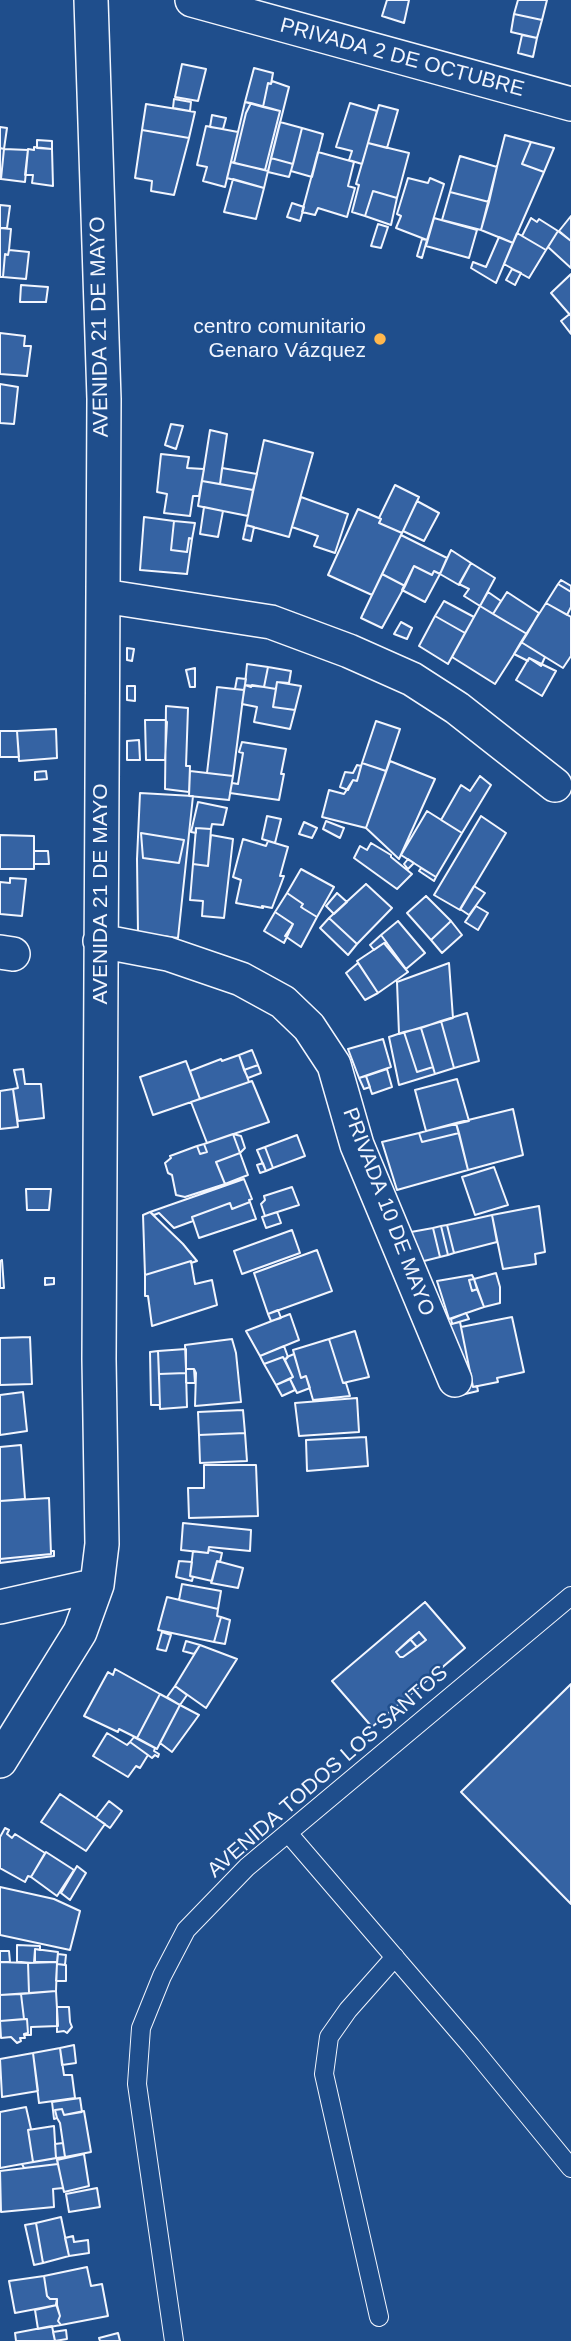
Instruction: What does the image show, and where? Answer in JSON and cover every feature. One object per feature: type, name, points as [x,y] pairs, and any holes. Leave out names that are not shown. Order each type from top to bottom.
[{"type":"street","name":"AVENIDA 21 DE MAYO","points":[[0,1761],[80,1632],[97,1585],[102,1544],[99,1359],[104,399],[91,0]]},
{"type":"street","name":"PRIVADA 2 DE OCTUBRE","points":[[192,0],[571,104]]},
{"type":"street","points":[[103,596],[271,622],[349,651],[412,679],[446,701],[555,785]]},
{"type":"street","name":"PRIVADA 10 DE MAYO","points":[[100,941],[168,954],[241,979],[283,1002],[309,1027],[334,1065],[357,1145],[455,1380]]},
{"type":"street","points":[[0,1607],[97,1585]]},
{"type":"lane","name":"AVENIDA TODOS LOS SANTOS","points":[[174,2341],[136,2084],[141,2028],[162,1976],[186,1930],[247,1867],[571,1596]]},
{"type":"lane","points":[[288,1833],[571,2168]]},
{"type":"lane","points":[[379,2317],[324,2074],[329,2037],[348,2010],[395,1957]]},
{"type":"building","points":[[387,0],[409,0],[404,23],[382,16]]},
{"type":"building","points":[[518,0],[547,0],[542,20],[514,14]]},
{"type":"building","points":[[514,14],[542,20],[537,38],[511,32]]},
{"type":"building","points":[[522,35],[537,38],[533,57],[518,53]]},
{"type":"building","points":[[182,64],[206,69],[198,101],[175,97]]},
{"type":"building","points":[[254,68],[273,73],[263,107],[245,102]]},
{"type":"building","points":[[272,81],[289,87],[268,171],[265,170],[280,111],[263,107],[268,83],[271,84]]},
{"type":"building","points":[[174,99],[191,102],[190,111],[173,108]]},
{"type":"building","points":[[245,102],[251,103],[234,163],[231,162]]},
{"type":"building","points":[[251,103],[280,111],[265,170],[234,163]]},
{"type":"building","points":[[350,103],[377,111],[362,164],[349,160],[352,151],[336,147]]},
{"type":"building","points":[[146,104],[195,112],[189,138],[142,130]]},
{"type":"building","points":[[379,105],[398,110],[387,148],[368,143]]},
{"type":"building","points":[[212,115],[226,118],[223,129],[210,127]]},
{"type":"building","points":[[280,122],[302,128],[293,164],[271,158]]},
{"type":"building","points":[[206,126],[238,132],[225,187],[203,181],[207,167],[197,165]]},
{"type":"building","points":[[0,127],[7,128],[4,149],[0,148]]},
{"type":"building","points":[[302,128],[323,134],[312,177],[291,171]]},
{"type":"building","points":[[142,130],[189,138],[174,195],[151,191],[152,181],[135,178]]},
{"type":"building","points":[[505,135],[531,142],[522,164],[544,172],[513,243],[481,230]]},
{"type":"building","points":[[37,140],[52,141],[52,149],[37,148]]},
{"type":"building","points":[[531,142],[554,148],[544,172],[522,164]]},
{"type":"building","points":[[368,143],[409,153],[397,198],[373,191],[365,216],[352,212],[359,185],[356,184]]},
{"type":"building","points":[[34,147],[52,149],[53,186],[32,183],[33,175],[25,175],[28,149],[34,150]]},
{"type":"building","points":[[0,148],[4,149],[1,179],[0,179]]},
{"type":"building","points":[[4,149],[28,150],[25,182],[1,179]]},
{"type":"building","points":[[318,152],[354,162],[348,186],[355,188],[347,217],[318,208],[315,215],[302,212]]},
{"type":"building","points":[[460,156],[497,167],[489,202],[450,192]]},
{"type":"building","points":[[271,158],[293,164],[289,177],[268,172]]},
{"type":"building","points":[[231,162],[268,171],[264,188],[227,178]]},
{"type":"building","points":[[408,178],[428,183],[430,178],[444,184],[427,240],[396,228],[401,216],[397,214]]},
{"type":"building","points":[[233,179],[264,188],[256,219],[224,212]]},
{"type":"building","points":[[373,191],[397,198],[391,225],[365,216]]},
{"type":"building","points":[[450,192],[489,202],[481,230],[442,220]]},
{"type":"building","points":[[292,203],[304,207],[300,221],[287,217]]},
{"type":"building","points":[[0,205],[10,206],[7,228],[0,228]]},
{"type":"building","points":[[571,216],[571,241],[559,231]]},
{"type":"building","points":[[434,218],[477,230],[469,258],[426,246]]},
{"type":"building","points":[[531,218],[537,222],[539,219],[558,231],[546,250],[522,236]]},
{"type":"building","points":[[378,224],[388,227],[381,248],[371,246]]},
{"type":"building","points":[[0,228],[11,229],[3,277],[0,277]]},
{"type":"building","points":[[558,231],[571,241],[571,268],[548,247]]},
{"type":"building","points":[[517,233],[546,250],[529,278],[504,264]]},
{"type":"building","points":[[499,237],[513,243],[496,283],[471,268],[473,262],[486,267]]},
{"type":"building","points":[[422,239],[427,240],[422,258],[417,256]]},
{"type":"building","points":[[9,250],[29,252],[26,279],[3,277],[5,254],[8,255]]},
{"type":"building","points":[[512,269],[521,273],[515,285],[506,280]]},
{"type":"building","points":[[571,274],[571,313],[570,315],[551,293]]},
{"type":"building","points":[[21,285],[48,287],[46,302],[20,302]]},
{"type":"building","points":[[571,313],[571,334],[561,321]]},
{"type":"building","points":[[0,333],[25,336],[24,346],[31,346],[27,376],[0,374]]},
{"type":"building","points":[[0,384],[18,387],[14,424],[0,423]]},
{"type":"building","points":[[171,424],[183,426],[176,449],[165,445]]},
{"type":"building","points":[[210,430],[227,434],[220,484],[202,481]]},
{"type":"building","points":[[264,440],[313,453],[289,537],[246,525]]},
{"type":"building","points":[[161,454],[189,457],[187,468],[204,469],[199,496],[193,496],[190,516],[164,513],[167,494],[157,492]]},
{"type":"building","points":[[222,468],[257,474],[253,490],[220,484]]},
{"type":"building","points":[[202,481],[253,490],[248,516],[198,506]]},
{"type":"building","points":[[395,485],[419,497],[402,533],[379,523]]},
{"type":"building","points":[[301,497],[348,514],[335,553],[314,546],[318,536],[292,527]]},
{"type":"building","points":[[417,501],[439,513],[424,541],[403,531]]},
{"type":"building","points":[[204,507],[223,511],[218,537],[200,534]]},
{"type":"building","points":[[358,509],[381,519],[379,523],[402,533],[372,595],[328,575]]},
{"type":"building","points":[[144,517],[174,521],[171,550],[187,552],[189,538],[192,539],[187,574],[140,570]]},
{"type":"building","points":[[174,521],[195,523],[187,552],[171,550]]},
{"type":"building","points":[[246,525],[254,527],[251,541],[243,539]]},
{"type":"building","points":[[401,535],[447,558],[440,574],[434,571],[432,575],[414,566],[405,586],[382,574]]},
{"type":"building","points":[[451,550],[471,563],[459,585],[440,574]]},
{"type":"building","points":[[471,563],[495,578],[480,606],[464,596],[469,589],[459,584]]},
{"type":"building","points":[[414,566],[432,575],[434,571],[440,574],[425,602],[402,590]]},
{"type":"building","points":[[382,574],[405,586],[382,628],[361,618]]},
{"type":"building","points":[[561,580],[571,586],[571,592],[558,584]]},
{"type":"building","points":[[558,584],[571,592],[571,607],[567,615],[546,603]]},
{"type":"building","points":[[488,592],[501,601],[493,614],[480,606]]},
{"type":"building","points":[[507,592],[539,613],[527,634],[493,614]]},
{"type":"building","points":[[444,601],[474,617],[465,633],[435,616]]},
{"type":"building","points":[[546,603],[571,617],[571,656],[563,668],[521,642]]},
{"type":"building","points":[[480,606],[527,634],[495,684],[452,657]]},
{"type":"building","points":[[435,616],[465,633],[448,664],[419,646]]},
{"type":"building","points":[[401,622],[412,628],[407,639],[394,634]]},
{"type":"building","points":[[521,642],[545,657],[541,666],[529,658],[528,661],[514,654]]},
{"type":"building","points":[[127,648],[134,649],[132,661],[127,660]]},
{"type":"building","points":[[529,658],[556,671],[542,696],[516,680]]},
{"type":"building","points":[[247,664],[268,667],[264,687],[245,685]]},
{"type":"building","points":[[268,667],[291,671],[289,683],[277,682],[276,689],[264,687]]},
{"type":"building","points":[[195,668],[195,687],[190,687],[186,670]]},
{"type":"building","points":[[237,678],[246,679],[244,690],[235,689]]},
{"type":"building","points":[[277,682],[301,686],[295,710],[273,707]]},
{"type":"building","points":[[245,685],[276,689],[273,707],[295,710],[290,729],[254,722],[257,707],[242,704]]},
{"type":"building","points":[[127,686],[135,686],[135,701],[127,700]]},
{"type":"building","points":[[217,687],[244,690],[233,776],[207,773]]},
{"type":"building","points":[[166,706],[188,708],[186,766],[190,766],[189,792],[165,789]]},
{"type":"building","points":[[145,720],[167,722],[165,760],[146,760]]},
{"type":"building","points":[[376,721],[400,729],[386,771],[362,763]]},
{"type":"building","points":[[56,729],[57,758],[19,761],[17,731]]},
{"type":"building","points":[[0,731],[17,731],[19,757],[0,757]]},
{"type":"building","points":[[139,740],[140,760],[127,760],[127,741]]},
{"type":"building","points":[[242,742],[286,749],[279,800],[230,793],[232,783],[238,784]]},
{"type":"building","points":[[390,761],[435,779],[399,859],[366,828]]},
{"type":"building","points":[[362,763],[386,771],[366,828],[322,817],[329,790],[344,794],[353,780],[357,781]]},
{"type":"building","points":[[357,765],[361,766],[357,781],[353,780],[348,790],[340,787],[345,772],[353,773]]},
{"type":"building","points":[[46,771],[47,779],[35,780],[35,772]]},
{"type":"building","points":[[190,771],[233,776],[229,800],[189,796]]},
{"type":"building","points":[[480,776],[491,785],[462,833],[441,820],[461,785],[470,791]]},
{"type":"building","points":[[140,793],[193,796],[178,938],[138,933]],"holes":[[[141,833],[184,840],[179,863],[143,858]]]},
{"type":"building","points":[[198,802],[227,808],[223,825],[212,824],[211,829],[196,828],[196,833],[191,832]]},
{"type":"building","points":[[427,811],[462,833],[436,877],[401,855]]},
{"type":"building","points":[[267,816],[281,819],[275,843],[262,839]]},
{"type":"building","points":[[481,816],[506,833],[460,910],[434,895]]},
{"type":"building","points":[[326,821],[344,828],[340,838],[323,829]]},
{"type":"building","points":[[304,822],[317,828],[312,838],[299,834]]},
{"type":"building","points":[[196,828],[211,829],[208,866],[193,864]]},
{"type":"building","points":[[141,833],[184,840],[179,863],[143,858]]},
{"type":"building","points":[[0,835],[34,836],[34,869],[0,869]]},
{"type":"building","points":[[211,835],[233,839],[224,918],[202,916],[203,901],[190,900],[193,864],[208,866]]},
{"type":"building","points":[[243,839],[266,846],[268,841],[288,847],[280,876],[284,876],[272,908],[236,903],[241,880],[233,877]]},
{"type":"building","points":[[371,843],[391,855],[412,874],[397,889],[354,858],[360,846],[367,850]]},
{"type":"building","points":[[34,851],[48,851],[49,864],[34,864]]},
{"type":"building","points":[[408,859],[414,863],[408,869],[404,864]]},
{"type":"building","points":[[421,868],[436,877],[434,881],[419,871]]},
{"type":"building","points":[[301,869],[334,887],[317,917],[301,907],[303,904],[287,893]]},
{"type":"building","points":[[10,878],[26,879],[22,916],[0,914],[0,882],[10,883]]},
{"type":"building","points":[[366,884],[392,908],[357,944],[329,918]]},
{"type":"building","points":[[474,886],[485,893],[469,915],[460,909]]},
{"type":"building","points":[[287,893],[303,904],[301,907],[317,917],[301,947],[285,936],[293,924],[275,912]]},
{"type":"building","points":[[337,893],[347,902],[334,914],[326,906]]},
{"type":"building","points":[[426,896],[451,921],[431,940],[407,913]]},
{"type":"building","points":[[476,906],[488,913],[478,930],[465,922]]},
{"type":"building","points":[[275,912],[293,924],[284,943],[264,931]]},
{"type":"building","points":[[329,918],[357,944],[348,955],[320,928]]},
{"type":"building","points":[[398,921],[425,953],[406,969],[381,935]]},
{"type":"building","points":[[451,921],[462,935],[442,953],[431,940]]},
{"type":"building","points":[[381,935],[387,943],[374,950],[370,945]]},
{"type":"building","points":[[384,943],[408,972],[378,993],[357,961]]},
{"type":"building","points":[[358,963],[378,993],[365,1000],[346,973]]},
{"type":"building","points":[[449,963],[453,1018],[399,1034],[397,982]]},
{"type":"building","points":[[467,1013],[479,1061],[454,1068],[441,1021]]},
{"type":"building","points":[[441,1021],[454,1068],[435,1074],[421,1028]]},
{"type":"building","points":[[421,1028],[433,1067],[417,1072],[404,1032]]},
{"type":"building","points":[[404,1032],[417,1072],[433,1067],[435,1074],[399,1085],[389,1037]]},
{"type":"building","points":[[383,1039],[391,1067],[359,1078],[348,1049]]},
{"type":"building","points":[[252,1050],[258,1065],[244,1070],[239,1055]]},
{"type":"building","points":[[239,1055],[249,1082],[200,1099],[190,1071]]},
{"type":"building","points":[[186,1061],[200,1099],[153,1115],[140,1077]]},
{"type":"building","points":[[258,1065],[261,1073],[248,1078],[244,1070]]},
{"type":"building","points":[[23,1069],[25,1084],[41,1084],[44,1118],[18,1121],[13,1089],[18,1088],[14,1070]]},
{"type":"building","points":[[387,1069],[392,1087],[372,1094],[366,1076]]},
{"type":"building","points":[[366,1076],[370,1087],[364,1089],[359,1078]]},
{"type":"building","points":[[457,1079],[469,1121],[426,1131],[415,1090]]},
{"type":"building","points":[[252,1081],[269,1122],[207,1143],[191,1102]]},
{"type":"building","points":[[13,1089],[18,1127],[0,1129],[0,1091]]},
{"type":"building","points":[[513,1109],[523,1155],[468,1170],[456,1123]]},
{"type":"building","points":[[456,1123],[459,1133],[422,1142],[419,1133]]},
{"type":"building","points":[[419,1133],[422,1142],[459,1133],[468,1170],[397,1190],[382,1142]]},
{"type":"building","points":[[233,1134],[240,1153],[216,1162],[225,1184],[185,1197],[176,1195],[172,1175],[168,1173],[165,1163],[170,1156],[197,1146],[200,1154],[207,1152],[204,1144]]},
{"type":"building","points":[[233,1134],[241,1136],[245,1148],[240,1153]]},
{"type":"building","points":[[297,1135],[305,1156],[273,1168],[265,1147]]},
{"type":"building","points":[[204,1144],[207,1152],[200,1154],[197,1146]]},
{"type":"building","points":[[265,1147],[273,1168],[266,1171],[257,1150]]},
{"type":"building","points":[[240,1153],[248,1175],[225,1184],[216,1162]]},
{"type":"building","points":[[263,1163],[266,1171],[260,1173],[257,1165]]},
{"type":"building","points":[[494,1167],[508,1205],[475,1215],[462,1177]]},
{"type":"building","points":[[244,1179],[252,1199],[232,1209],[230,1203],[192,1217],[193,1221],[174,1228],[159,1213],[154,1215],[150,1212]]},
{"type":"building","points":[[292,1187],[299,1205],[265,1216],[261,1204],[265,1200],[264,1196]]},
{"type":"building","points":[[26,1189],[51,1189],[49,1210],[27,1210]]},
{"type":"building","points":[[250,1202],[256,1219],[199,1238],[192,1217],[230,1203],[232,1209]]},
{"type":"building","points":[[539,1206],[545,1252],[535,1254],[536,1264],[503,1269],[492,1215]]},
{"type":"building","points":[[150,1212],[197,1261],[145,1275],[143,1215]]},
{"type":"building","points":[[277,1212],[281,1223],[266,1228],[262,1217]]},
{"type":"building","points":[[492,1215],[497,1242],[454,1253],[447,1225]]},
{"type":"building","points":[[447,1225],[454,1253],[448,1255],[441,1226]]},
{"type":"building","points":[[441,1226],[448,1255],[440,1257],[433,1228]]},
{"type":"building","points":[[433,1228],[440,1257],[420,1262],[411,1232]]},
{"type":"building","points":[[292,1230],[300,1253],[242,1274],[234,1251]]},
{"type":"building","points":[[317,1250],[332,1291],[268,1314],[254,1273]]},
{"type":"building","points":[[2,1260],[4,1288],[0,1288],[0,1261]]},
{"type":"building","points":[[191,1261],[195,1284],[212,1280],[217,1305],[152,1326],[148,1296],[145,1296],[145,1275]]},
{"type":"building","points":[[496,1273],[500,1287],[500,1303],[484,1307],[474,1279]]},
{"type":"building","points":[[472,1275],[474,1279],[469,1280],[472,1291],[477,1289],[484,1307],[449,1319],[437,1281]]},
{"type":"building","points":[[45,1278],[54,1278],[54,1284],[45,1285]]},
{"type":"building","points":[[474,1279],[477,1289],[472,1291],[469,1280]]},
{"type":"building","points":[[278,1310],[281,1318],[271,1321],[268,1314]]},
{"type":"building","points":[[466,1313],[469,1319],[452,1324],[451,1319]]},
{"type":"building","points":[[290,1314],[299,1340],[260,1356],[246,1331]]},
{"type":"building","points":[[512,1317],[524,1372],[497,1378],[498,1382],[473,1387],[461,1327]]},
{"type":"building","points":[[460,1322],[473,1387],[477,1386],[478,1391],[461,1395],[443,1326]]},
{"type":"building","points":[[355,1331],[369,1377],[343,1383],[329,1339]]},
{"type":"building","points":[[30,1337],[32,1384],[0,1385],[0,1338]]},
{"type":"building","points":[[232,1339],[241,1402],[195,1406],[196,1373],[194,1369],[186,1369],[185,1345]]},
{"type":"building","points":[[329,1339],[350,1396],[313,1400],[306,1376],[301,1378],[293,1350]]},
{"type":"building","points":[[284,1346],[288,1357],[285,1360],[283,1357],[264,1364],[260,1356]]},
{"type":"building","points":[[186,1349],[186,1373],[159,1374],[158,1351]]},
{"type":"building","points":[[158,1351],[160,1405],[151,1405],[150,1352]]},
{"type":"building","points":[[294,1354],[301,1378],[306,1376],[310,1388],[297,1393],[285,1360]]},
{"type":"building","points":[[283,1357],[293,1377],[276,1385],[264,1364]]},
{"type":"building","points":[[186,1369],[194,1369],[195,1383],[186,1383]]},
{"type":"building","points":[[186,1373],[187,1407],[160,1409],[159,1374]]},
{"type":"building","points":[[290,1379],[295,1390],[282,1396],[276,1385]]},
{"type":"building","points":[[23,1392],[27,1431],[0,1435],[0,1395]]},
{"type":"building","points":[[357,1398],[359,1432],[299,1436],[295,1403]]},
{"type":"building","points":[[243,1410],[245,1433],[199,1435],[198,1412]]},
{"type":"building","points":[[245,1433],[247,1461],[200,1463],[199,1435]]},
{"type":"building","points":[[366,1437],[368,1466],[307,1471],[306,1440]]},
{"type":"building","points":[[21,1445],[25,1499],[0,1501],[0,1447]]},
{"type":"building","points":[[204,1465],[256,1465],[258,1516],[189,1518],[188,1488],[204,1488]]},
{"type":"building","points":[[49,1498],[51,1554],[0,1559],[0,1501]]},
{"type":"building","points":[[183,1523],[251,1530],[250,1551],[209,1547],[208,1553],[181,1550]]},
{"type":"building","points":[[209,1550],[222,1553],[212,1581],[190,1576],[193,1551],[208,1553]]},
{"type":"building","points":[[51,1551],[54,1551],[54,1556],[0,1563],[0,1559],[51,1554]]},
{"type":"building","points":[[179,1561],[192,1562],[192,1581],[176,1577]]},
{"type":"building","points":[[217,1561],[243,1568],[238,1588],[211,1583]]},
{"type":"building","points":[[182,1584],[221,1591],[218,1609],[179,1600]]},
{"type":"building","points":[[167,1597],[218,1609],[217,1616],[221,1617],[214,1642],[158,1630]]},
{"type":"building","points":[[425,1602],[465,1648],[372,1727],[332,1681]],"holes":[[[419,1632],[426,1640],[403,1657],[396,1652]]]},
{"type":"building","points":[[221,1617],[230,1620],[225,1644],[214,1642]]},
{"type":"building","points":[[162,1632],[171,1635],[166,1651],[157,1649]]},
{"type":"building","points":[[419,1632],[426,1640],[417,1647],[410,1639]]},
{"type":"building","points":[[410,1639],[417,1647],[400,1657],[396,1652]]},
{"type":"building","points":[[186,1641],[200,1645],[194,1654],[183,1651]]},
{"type":"building","points":[[200,1645],[237,1659],[206,1708],[175,1686]]},
{"type":"building","points":[[115,1669],[160,1694],[137,1738],[84,1716],[108,1672],[113,1675]]},
{"type":"building","points":[[571,1684],[571,1904],[461,1792]]},
{"type":"building","points":[[175,1686],[187,1695],[180,1705],[167,1697]]},
{"type":"building","points":[[160,1694],[180,1705],[157,1749],[137,1738]]},
{"type":"building","points":[[180,1705],[199,1715],[172,1752],[160,1743]]},
{"type":"building","points":[[107,1733],[127,1745],[130,1742],[148,1755],[140,1768],[136,1766],[128,1777],[93,1756]]},
{"type":"building","points":[[134,1737],[155,1748],[158,1757],[155,1755],[152,1758],[130,1742]]},
{"type":"building","points":[[60,1794],[105,1824],[86,1851],[41,1822]]},
{"type":"building","points":[[109,1801],[122,1811],[110,1828],[96,1818]]},
{"type":"building","points":[[5,1828],[9,1830],[7,1834],[12,1838],[15,1834],[45,1853],[31,1877],[28,1876],[25,1882],[0,1868],[0,1837]]},
{"type":"building","points":[[46,1852],[74,1870],[57,1896],[31,1877]]},
{"type":"building","points":[[77,1866],[86,1873],[70,1900],[61,1893]]},
{"type":"building","points":[[0,1887],[54,1899],[80,1911],[70,1950],[0,1935]]},
{"type":"building","points":[[17,1945],[40,1946],[40,1950],[35,1949],[34,1963],[17,1962]]},
{"type":"building","points":[[35,1949],[58,1952],[57,1962],[35,1962]]},
{"type":"building","points":[[0,1951],[9,1951],[10,1962],[0,1962]]},
{"type":"building","points":[[58,1954],[66,1955],[65,1965],[57,1964]]},
{"type":"building","points":[[0,1962],[28,1963],[29,1993],[0,1995]]},
{"type":"building","points":[[57,1962],[56,1991],[29,1993],[28,1963]]},
{"type":"building","points":[[57,1964],[66,1965],[66,1981],[56,1981]]},
{"type":"building","points":[[56,1991],[58,2026],[31,2027],[31,2035],[24,2035],[28,2033],[27,2019],[24,2019],[21,1994]]},
{"type":"building","points":[[21,1994],[24,2019],[0,2021],[0,1995]]},
{"type":"building","points":[[57,2007],[69,2007],[72,2027],[67,2033],[57,2032]]},
{"type":"building","points":[[27,2019],[28,2033],[24,2034],[25,2038],[20,2038],[21,2041],[17,2043],[11,2037],[1,2038],[0,2021]]},
{"type":"building","points":[[74,2045],[76,2063],[62,2065],[60,2048]]},
{"type":"building","points":[[60,2048],[64,2075],[72,2075],[75,2098],[39,2103],[33,2053]]},
{"type":"building","points":[[33,2053],[38,2091],[2,2097],[0,2059]]},
{"type":"building","points":[[80,2098],[82,2112],[64,2115],[62,2109],[55,2110],[57,2118],[54,2119],[52,2102]]},
{"type":"building","points":[[26,2107],[31,2129],[28,2130],[33,2162],[0,2168],[0,2112]]},
{"type":"building","points":[[62,2109],[64,2115],[84,2111],[91,2152],[65,2157],[60,2123],[55,2110]]},
{"type":"building","points":[[54,2126],[56,2158],[33,2162],[28,2130]]},
{"type":"building","points":[[63,2143],[65,2157],[56,2158],[55,2144]]},
{"type":"building","points":[[84,2154],[89,2186],[64,2192],[57,2160]]},
{"type":"building","points":[[57,2158],[58,2164],[24,2168],[22,2164]]},
{"type":"building","points":[[58,2164],[63,2188],[53,2189],[54,2207],[1,2212],[0,2171]]},
{"type":"building","points":[[97,2188],[100,2207],[69,2212],[66,2194]]},
{"type":"building","points":[[61,2217],[69,2256],[43,2263],[36,2223]]},
{"type":"building","points":[[36,2223],[43,2263],[34,2265],[25,2225]]},
{"type":"building","points":[[73,2236],[74,2242],[88,2240],[89,2253],[69,2256],[65,2238]]},
{"type":"building","points":[[87,2267],[91,2286],[102,2284],[108,2316],[61,2325],[58,2321],[60,2316],[57,2299],[47,2296],[44,2276]]},
{"type":"building","points":[[44,2276],[47,2296],[57,2299],[57,2305],[15,2313],[9,2281]]},
{"type":"building","points":[[57,2305],[60,2316],[58,2321],[61,2325],[38,2329],[35,2310]]},
{"type":"building","points":[[52,2326],[55,2341],[16,2341],[15,2333]]},
{"type":"building","points":[[66,2330],[67,2339],[55,2341],[53,2332]]},
{"type":"building","points":[[118,2333],[120,2341],[100,2341],[99,2338]]},
{"type":"place","name":"centro comunitario Genaro Vázquez","points":[[380,339]]}]
